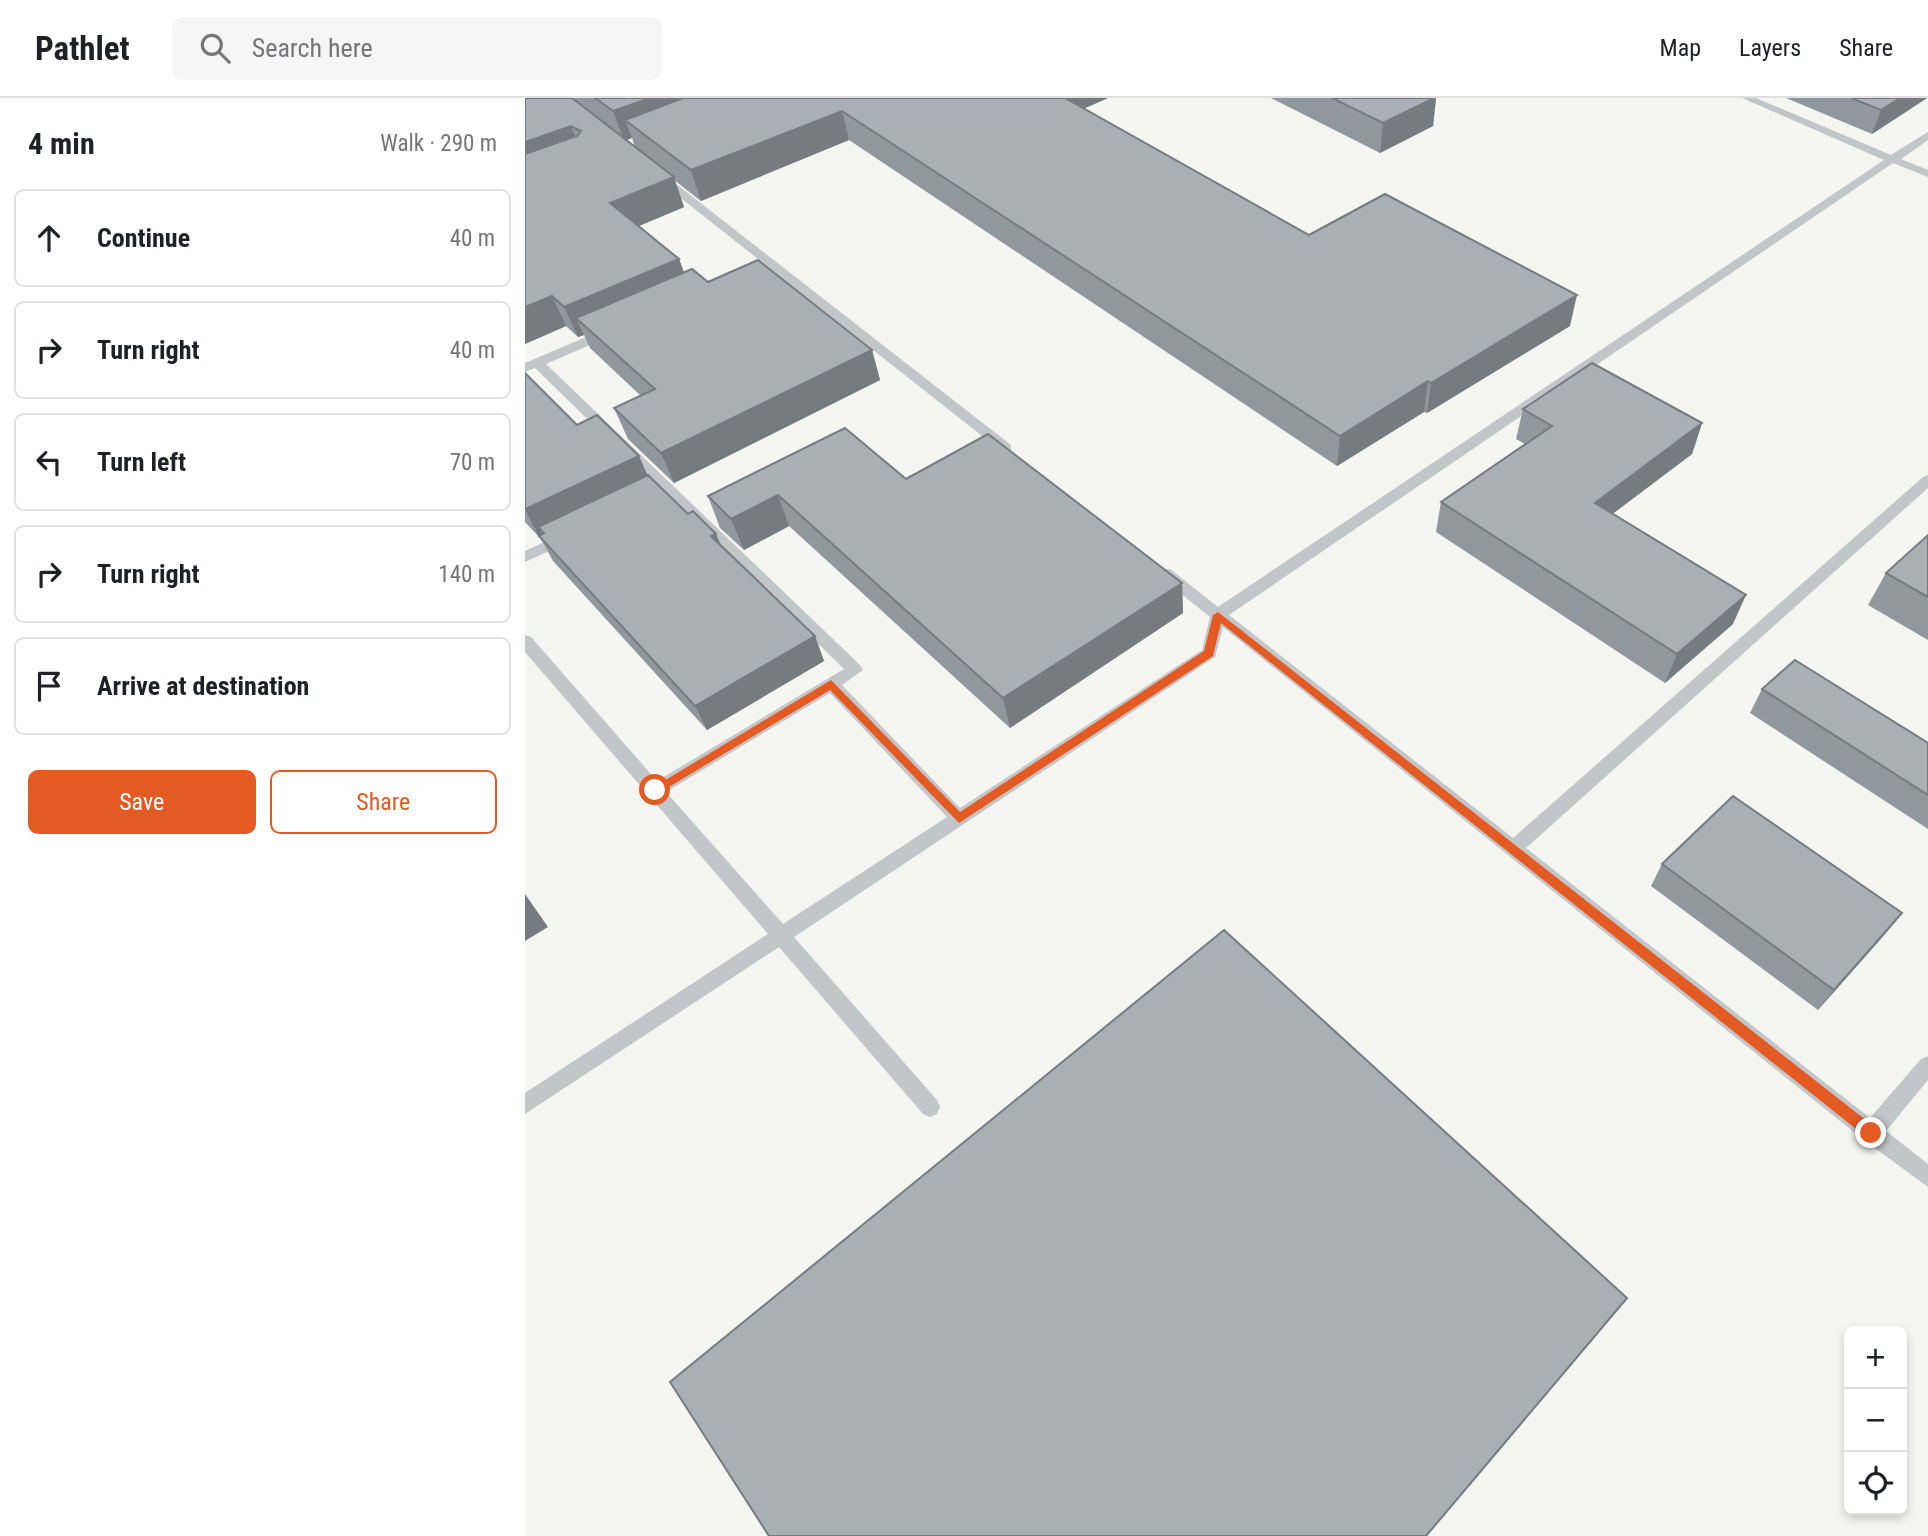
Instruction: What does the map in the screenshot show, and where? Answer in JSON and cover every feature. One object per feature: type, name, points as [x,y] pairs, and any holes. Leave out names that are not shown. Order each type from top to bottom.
[{"type":"lane","points":[[1747,98],[1928,174]]},
{"type":"lane","points":[[525,1104],[1209,653],[1218,615],[1928,135]]},
{"type":"lane","points":[[645,165],[1024,462]]},
{"type":"lane","points":[[627,324],[531,365],[661,491],[855,670],[655,790]]},
{"type":"lane","points":[[1513,849],[1928,480]]},
{"type":"lane","points":[[525,557],[584,528]]},
{"type":"lane","points":[[1153,564],[1928,1177]]},
{"type":"lane","points":[[525,641],[930,1107]]},
{"type":"lane","points":[[831,684],[959,818]]},
{"type":"lane","points":[[1871,1133],[1928,1065]]},
{"type":"building","points":[[525,98],[572,98],[674,177],[610,203],[679,259],[564,307],[552,296],[525,307],[525,154],[577,136],[581,131],[571,126],[525,142]]},
{"type":"building","points":[[595,98],[650,98],[613,111]]},
{"type":"building","points":[[683,98],[1065,98],[1309,235],[1385,194],[1577,295],[1431,383],[1428,381],[1340,436],[842,111],[691,170],[625,120]]},
{"type":"building","points":[[1332,98],[1434,98],[1383,123]]},
{"type":"building","points":[[1851,98],[1900,98],[1881,110]]},
{"type":"building","points":[[758,260],[872,350],[661,453],[614,408],[655,389],[576,318],[692,269],[708,282]]},
{"type":"building","points":[[1592,363],[1702,423],[1595,503],[1746,595],[1677,654],[1441,502],[1552,426],[1523,409]]},
{"type":"building","points":[[525,373],[577,425],[597,415],[639,456],[525,509]]},
{"type":"building","points":[[845,428],[906,479],[988,434],[1182,583],[1003,698],[778,495],[731,519],[708,496]]},
{"type":"building","points":[[648,475],[688,514],[693,511],[716,534],[711,536],[815,636],[695,706],[539,536],[544,533],[538,527]]},
{"type":"building","points":[[1928,535],[1928,597],[1886,573]]},
{"type":"building","points":[[1795,660],[1928,743],[1928,795],[1762,689]]},
{"type":"building","points":[[1733,796],[1902,913],[1834,990],[1662,864]]},
{"type":"building","points":[[1224,930],[1627,1298],[1426,1536],[769,1536],[670,1382]]},
{"type":"route","points":[[655,790],[831,684],[959,818],[1209,653],[1218,615],[1871,1133]]}]
